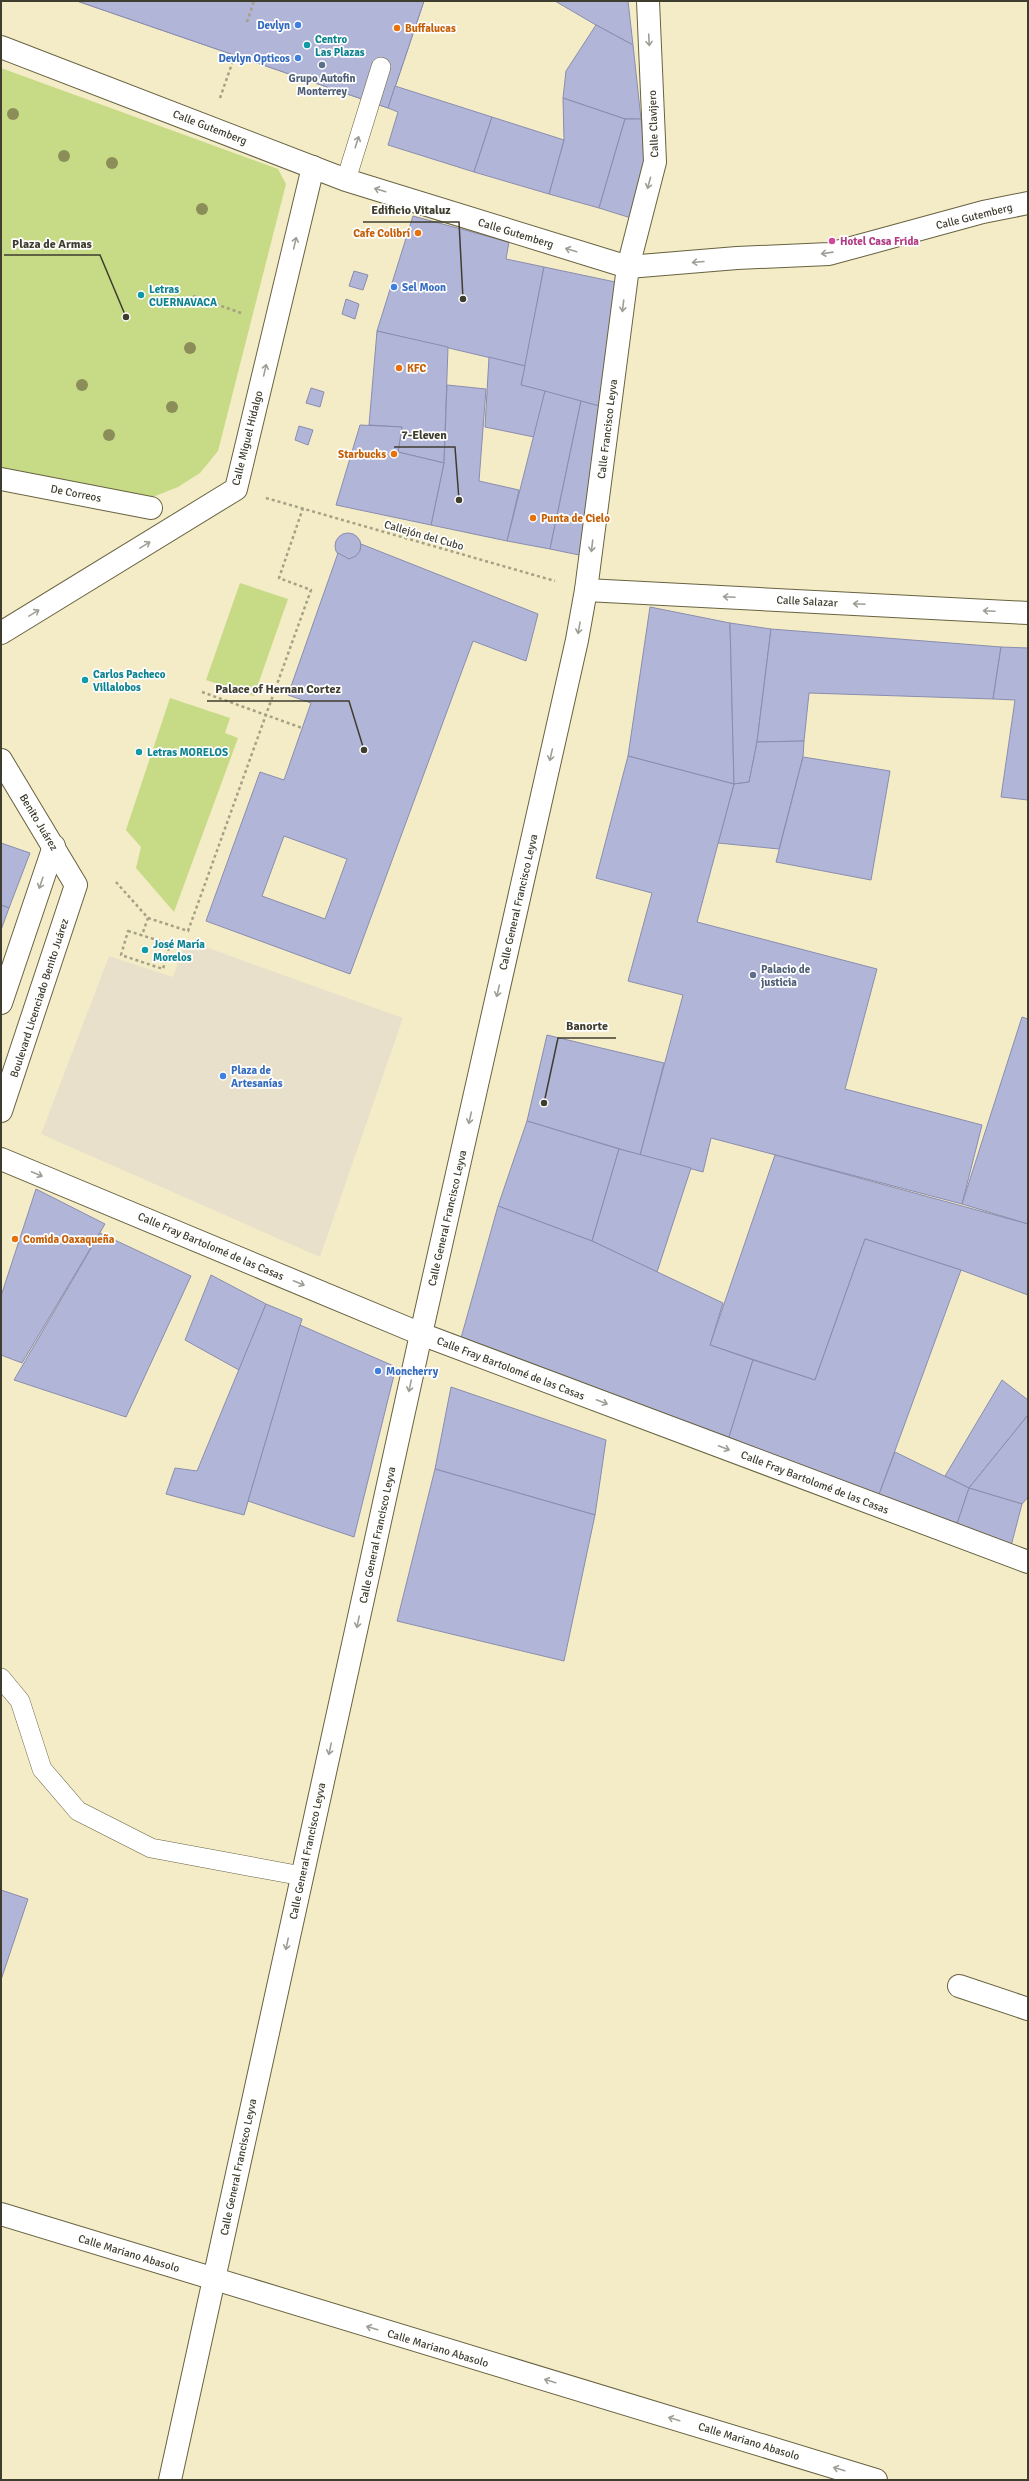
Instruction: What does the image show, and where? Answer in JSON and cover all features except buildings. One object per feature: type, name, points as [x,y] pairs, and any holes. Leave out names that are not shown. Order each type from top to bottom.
[{"type":"street","name":"Calle Clavijero","points":[[628,267],[655,162],[648,1]]},
{"type":"street","name":"Calle Gutemberg","points":[[1,47],[346,180],[628,267],[737,258],[829,254],[983,212],[1028,203]]},
{"type":"street","name":"Calle Miguel Hidalgo","points":[[1,633],[236,489],[313,167]]},
{"type":"street","name":"Calle Francisco Leyva","points":[[586,590],[628,267]]},
{"type":"street","name":"De Correos","points":[[1,479],[151,508]]},
{"type":"street","name":"Calle Salazar","points":[[586,590],[1028,613]]},
{"type":"street","name":"Calle General Francisco Leyva","points":[[170,2480],[421,1334],[575,648],[586,590]]},
{"type":"street","name":"Benito Juárez","points":[[1,760],[54,846],[76,885]]},
{"type":"street","points":[[1,1003],[54,846]]},
{"type":"street","name":"Boulevard Licenciado Benito Juárez","points":[[1,1111],[76,885]]},
{"type":"street","name":"Calle Fray Bartolomé de las Casas","points":[[1,1158],[421,1334],[1028,1562]]},
{"type":"street","points":[[959,1986],[1028,2009]]},
{"type":"street","name":"Calle Mariano Abasolo","points":[[1,2214],[213,2280],[876,2480]]},
{"type":"lane","points":[[346,180],[381,67]]},
{"type":"lane","points":[[1,1678],[20,1701],[42,1769],[78,1811],[151,1848],[302,1876]]},
{"type":"path","points":[[247,22],[254,1]]},
{"type":"path","points":[[220,100],[235,55]]},
{"type":"path","points":[[193,296],[241,313]]},
{"type":"path","name":"Callejón del Cubo","points":[[258,495],[586,590]]},
{"type":"path","points":[[116,882],[148,918],[188,931],[310,590],[279,578],[303,508]]},
{"type":"path","points":[[202,692],[302,728]]},
{"type":"path","points":[[142,935],[148,918]]},
{"type":"path","points":[[128,931],[142,935],[170,944],[163,969],[120,955],[128,931]]},
{"type":"shaded area","name":"Plaza de Artesanías","points":[[186,940],[403,1018],[320,1257],[41,1134],[109,956],[173,977]]},
{"type":"green space","points":[[1,68],[278,169],[286,184],[218,451],[200,473],[178,487],[150,498],[1,469]]},
{"type":"green space","points":[[240,583],[288,599],[254,696],[206,680]]},
{"type":"green space","points":[[170,698],[230,718],[225,733],[238,738],[174,912],[136,868],[141,847],[126,830]]},
{"type":"place","name":"Devlyn","points":[[298,25]]},
{"type":"place","name":"Buffalucas","points":[[397,28]]},
{"type":"place","name":"Centro Las Plazas","points":[[307,45]]},
{"type":"place","name":"Devlyn Opticos","points":[[298,58]]},
{"type":"place","name":"Grupo Autofin Monterrey","points":[[322,65]]},
{"type":"place","name":"Cafe Colibrí","points":[[418,233]]},
{"type":"place","name":"Hotel Casa Frida","points":[[832,241]]},
{"type":"place","name":"Sel Moon","points":[[394,287]]},
{"type":"place","name":"Letras CUERNAVACA","points":[[141,295]]},
{"type":"place","name":"Edificio Vitaluz","points":[[463,299]]},
{"type":"place","name":"Plaza de Armas","points":[[126,317]]},
{"type":"place","name":"KFC","points":[[399,368]]},
{"type":"place","name":"Starbucks","points":[[394,454]]},
{"type":"place","name":"7-Eleven","points":[[459,500]]},
{"type":"place","name":"Punta de Cielo","points":[[533,518]]},
{"type":"place","name":"Carlos Pacheco Villalobos","points":[[85,680]]},
{"type":"place","name":"Palace of Hernan Cortez","points":[[364,750]]},
{"type":"place","name":"Letras MORELOS","points":[[139,752]]},
{"type":"place","name":"José María Morelos","points":[[145,950]]},
{"type":"place","name":"Palacio de justicia","points":[[753,975]]},
{"type":"place","name":"Plaza de Artesanías","points":[[223,1076]]},
{"type":"place","name":"Banorte","points":[[544,1103]]},
{"type":"place","name":"Comida Oaxaqueña","points":[[15,1239]]},
{"type":"place","name":"Moncherry","points":[[378,1371]]}]
